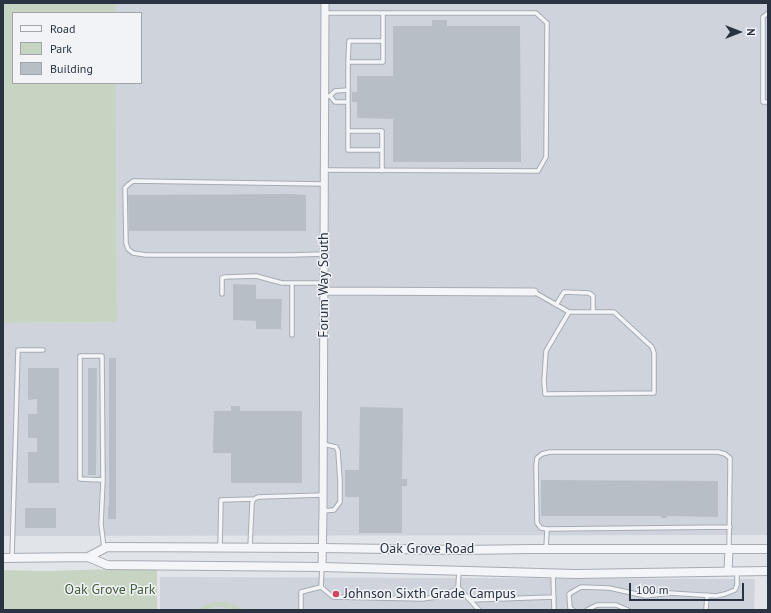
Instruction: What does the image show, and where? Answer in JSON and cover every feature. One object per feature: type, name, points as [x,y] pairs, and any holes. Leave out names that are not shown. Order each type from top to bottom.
[{"type":"street","name":"Forum Way South","points":[[322,567],[324,170],[328,96],[325,3]]},
{"type":"street","points":[[324,291],[534,292]]},
{"type":"street","name":"Oak Grove Road","points":[[88,557],[107,547],[461,550],[768,549]]},
{"type":"street","points":[[728,571],[729,549]]},
{"type":"street","name":"Oak Grove Road","points":[[3,558],[88,557],[107,565],[322,567],[553,574],[768,571]]},
{"type":"lane","points":[[324,170],[538,171],[546,157],[547,39],[547,23],[536,13],[325,13]]},
{"type":"lane","points":[[348,62],[384,62],[383,13]]},
{"type":"lane","points":[[768,13],[763,17],[763,102],[768,102]]},
{"type":"lane","points":[[382,150],[348,150],[348,41],[383,41]]},
{"type":"lane","points":[[348,90],[335,91],[328,96],[335,102],[348,102]]},
{"type":"lane","points":[[348,131],[382,131],[382,170]]},
{"type":"lane","points":[[324,184],[133,181],[125,188],[126,243],[128,249],[133,253],[146,255],[324,254]]},
{"type":"lane","points":[[222,294],[222,278],[225,277],[256,276],[282,283],[324,282]]},
{"type":"lane","points":[[292,283],[292,335]]},
{"type":"lane","points":[[534,292],[569,312],[614,312],[652,347],[654,353],[654,393],[545,394],[544,381],[546,351],[569,312]]},
{"type":"lane","points":[[556,305],[564,292],[589,293],[593,296],[593,312]]},
{"type":"lane","points":[[12,558],[18,350],[43,350]]},
{"type":"lane","points":[[103,480],[80,479],[80,356],[102,356],[103,480],[101,524],[104,549]]},
{"type":"lane","points":[[323,444],[336,447],[338,451],[340,481],[340,502],[334,510],[323,511]]},
{"type":"lane","points":[[729,549],[730,527],[730,458],[725,454],[718,452],[550,452],[542,454],[537,458],[537,523],[541,528],[730,527]]},
{"type":"lane","points":[[220,548],[221,500],[323,495]]},
{"type":"lane","points":[[250,548],[252,503],[254,499]]},
{"type":"lane","points":[[546,549],[547,529]]},
{"type":"lane","points":[[321,587],[322,567]]},
{"type":"lane","points":[[459,571],[458,587],[479,610]]},
{"type":"lane","points":[[573,610],[570,608],[569,594],[581,587],[609,588],[646,596],[670,593],[716,596],[734,590],[738,585],[737,571]]},
{"type":"lane","points":[[553,574],[554,610]]},
{"type":"lane","points":[[321,587],[333,597],[422,599],[437,597],[458,587]]},
{"type":"lane","points":[[301,610],[301,592],[321,587]]},
{"type":"lane","points":[[706,610],[707,595]]},
{"type":"lane","points":[[470,600],[554,597]]},
{"type":"lane","points":[[587,610],[597,605],[616,605],[628,610]]},
{"type":"shaded area","points":[[116,3],[768,3],[768,535],[3,536],[3,323],[117,322],[116,84],[142,84],[142,12],[116,12]]},
{"type":"shaded area","points":[[160,577],[755,579],[754,610],[160,610]]},
{"type":"green space","points":[[3,3],[116,3],[116,12],[12,12],[12,84],[116,84],[117,322],[3,323]]},
{"type":"green space","name":"Oak Grove Park","points":[[157,568],[157,610],[3,610],[3,570],[43,571]]},
{"type":"green space","points":[[214,602],[227,602],[245,610],[215,607],[206,610],[196,610],[202,606]]},
{"type":"building","points":[[432,20],[447,20],[447,26],[520,26],[521,162],[393,162],[393,119],[357,118],[357,102],[352,102],[352,92],[357,92],[357,76],[393,76],[393,26],[432,26]]},
{"type":"building","points":[[128,195],[306,195],[306,231],[129,231]]},
{"type":"building","points":[[233,284],[256,285],[256,299],[282,299],[281,329],[256,329],[256,321],[233,320]]},
{"type":"building","points":[[109,358],[116,358],[116,519],[108,519]]},
{"type":"building","points":[[28,368],[59,368],[59,483],[28,483],[28,452],[37,452],[37,438],[28,438],[28,414],[37,414],[37,399],[28,400]]},
{"type":"building","points":[[88,368],[97,368],[96,475],[88,475]]},
{"type":"building","points":[[231,406],[240,406],[240,411],[302,411],[302,483],[231,483],[231,453],[213,453],[214,411],[231,411]]},
{"type":"building","points":[[360,407],[403,408],[402,479],[407,479],[407,486],[402,486],[402,533],[359,533],[359,497],[345,497],[345,470],[359,470]]},
{"type":"building","points":[[541,480],[718,481],[718,517],[667,516],[667,518],[661,518],[661,516],[541,516]]},
{"type":"building","points":[[25,508],[56,508],[56,528],[25,528]]},
{"type":"place","name":"Johnson Sixth Grade Campus","points":[[336,594]]}]
